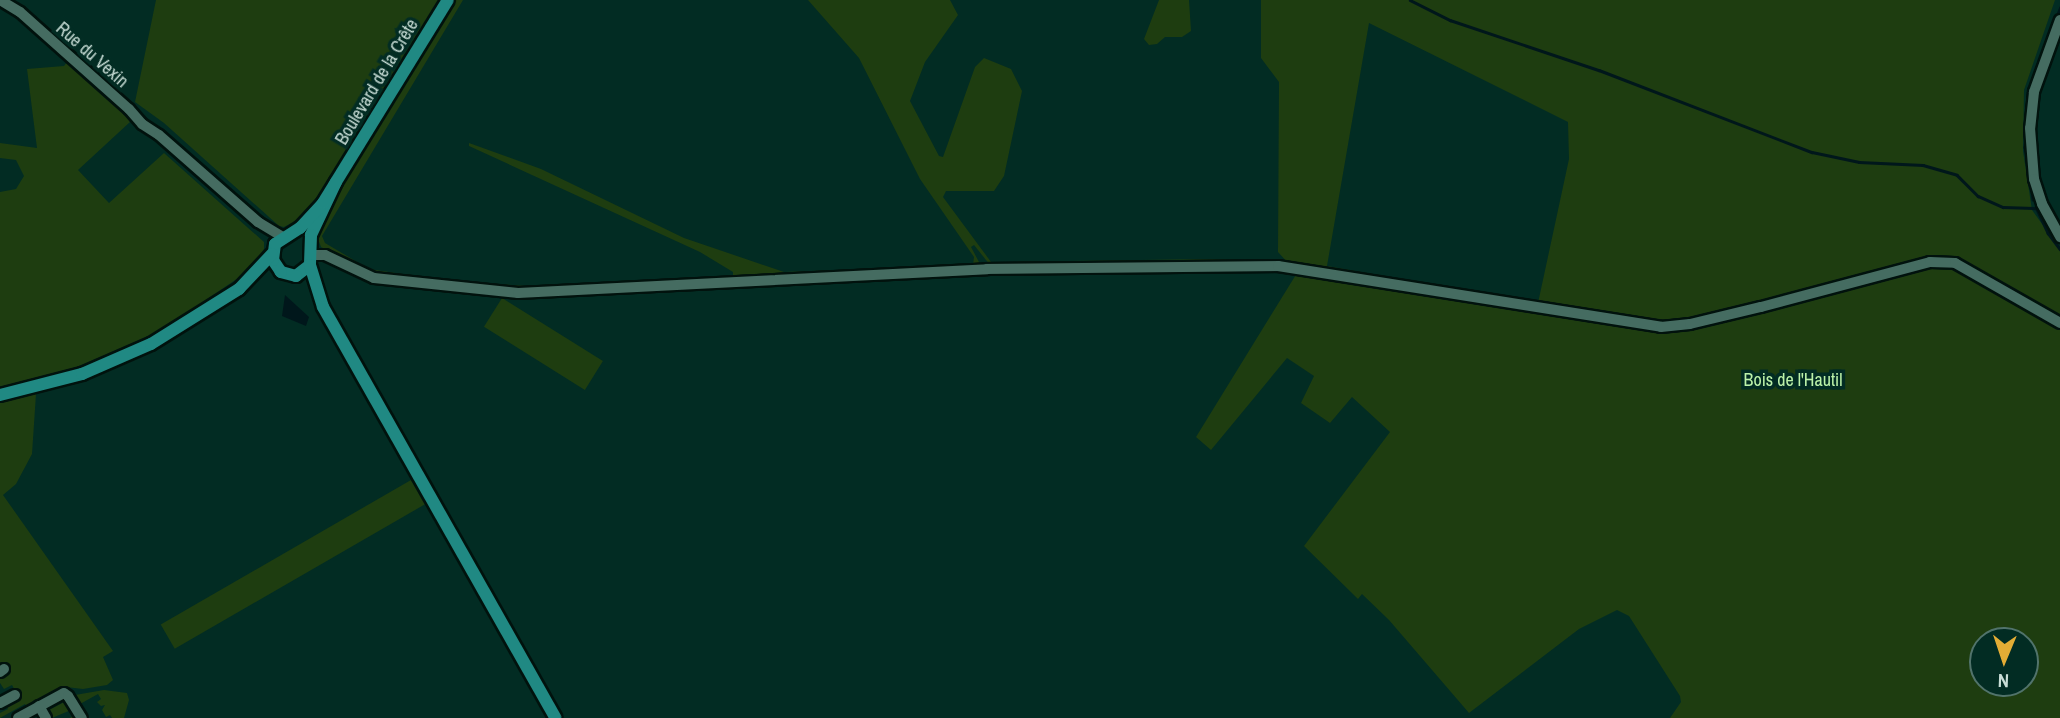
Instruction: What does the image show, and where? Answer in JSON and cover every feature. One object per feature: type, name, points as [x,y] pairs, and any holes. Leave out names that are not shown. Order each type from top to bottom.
[{"type":"main road","name":"Boulevard de la Crête","points":[[239,289],[287,274],[302,274],[311,255],[313,229],[337,182],[448,0]]},
{"type":"main road","name":"Boulevard de la Crête","points":[[0,395],[58,382],[118,360],[168,335],[239,289],[286,237],[312,216],[337,182]]},
{"type":"main road","points":[[286,237],[300,237],[311,255],[323,307],[556,718]]},
{"type":"main road","points":[[273,251],[274,265],[323,307]]},
{"type":"street","name":"Rue du Vexin","points":[[4,1],[130,109],[142,124],[159,135],[258,222]]},
{"type":"street","points":[[2060,20],[2034,92],[2030,128],[2034,179],[2042,204],[2060,237]]},
{"type":"street","points":[[258,222],[286,237]]},
{"type":"street","points":[[258,222],[273,251]]},
{"type":"street","points":[[311,255],[325,255],[374,278],[518,293],[987,269],[1278,266],[1661,327],[1725,315],[1930,262],[1955,262],[2060,323]]},
{"type":"street","points":[[18,718],[65,694],[82,718]]},
{"type":"street","points":[[1,699],[15,695]]},
{"type":"street","points":[[39,706],[46,718]]},
{"type":"green space","points":[[156,0],[439,0],[317,197],[299,219],[284,227],[279,226],[164,123],[135,102]]},
{"type":"green space","points":[[453,0],[463,0],[322,236],[325,243],[369,269],[449,281],[562,288],[733,276],[733,272],[700,252],[469,146],[469,143],[541,169],[684,238],[784,272],[973,265],[974,257],[920,179],[859,58],[808,0],[950,0],[958,15],[925,62],[910,101],[939,156],[943,157],[975,67],[984,58],[1011,69],[1022,91],[1004,176],[994,191],[946,191],[943,197],[991,262],[1212,259],[1277,261],[990,265],[974,245],[971,247],[979,262],[978,266],[539,290],[376,275],[321,247],[318,239],[345,177]]},
{"type":"green space","points":[[1159,0],[1189,0],[1191,31],[1182,37],[1165,37],[1157,44],[1149,45],[1144,39]]},
{"type":"green space","name":"Bois de l'Hautil","points":[[1261,0],[2055,0],[2024,90],[2023,151],[2032,210],[2060,249],[2060,718],[1670,718],[1681,702],[1680,696],[1629,616],[1617,610],[1579,629],[1469,713],[1389,620],[1362,594],[1358,599],[1304,546],[1390,432],[1352,397],[1330,423],[1301,403],[1314,376],[1287,358],[1211,450],[1196,437],[1297,273],[1278,252],[1279,82],[1261,58]],"holes":[[[1369,23],[1568,122],[1569,159],[1538,303],[1327,266]]]},
{"type":"green space","points":[[67,62],[125,114],[130,122],[78,170],[109,203],[164,153],[264,242],[264,249],[250,270],[160,331],[77,367],[0,388],[0,192],[16,189],[24,176],[16,160],[0,158],[0,143],[37,148],[27,69],[64,66]]},
{"type":"green space","points":[[502,298],[603,361],[585,390],[484,327]]},
{"type":"green space","points":[[36,394],[32,454],[16,484],[3,495],[113,651],[103,657],[113,680],[107,685],[83,689],[66,687],[28,708],[25,704],[0,718],[0,713],[8,709],[5,703],[18,696],[12,685],[4,689],[0,683],[0,401]]},
{"type":"green space","points":[[411,480],[425,504],[175,649],[161,624]]},
{"type":"green space","points":[[104,690],[127,693],[129,700],[124,718],[112,718],[110,715],[106,717],[102,710],[105,705],[101,706],[97,702],[101,699],[98,694],[80,704],[75,695]]},
{"type":"green space","points":[[68,700],[79,718],[70,718],[74,715],[71,710],[52,718],[49,710]]},
{"type":"water","points":[[285,295],[309,317],[306,326],[282,316]]},
{"type":"waterway","points":[[1410,0],[1450,20],[1599,70],[1812,152],[1859,162],[1923,165],[1957,175],[1978,196],[2003,207],[2036,208]]},
{"type":"waterway","points":[[2056,18],[2060,8]]},
{"type":"waterway","points":[[2029,97],[2025,147],[2033,199]]},
{"type":"waterway","points":[[2036,207],[2048,233],[2060,249]]}]
